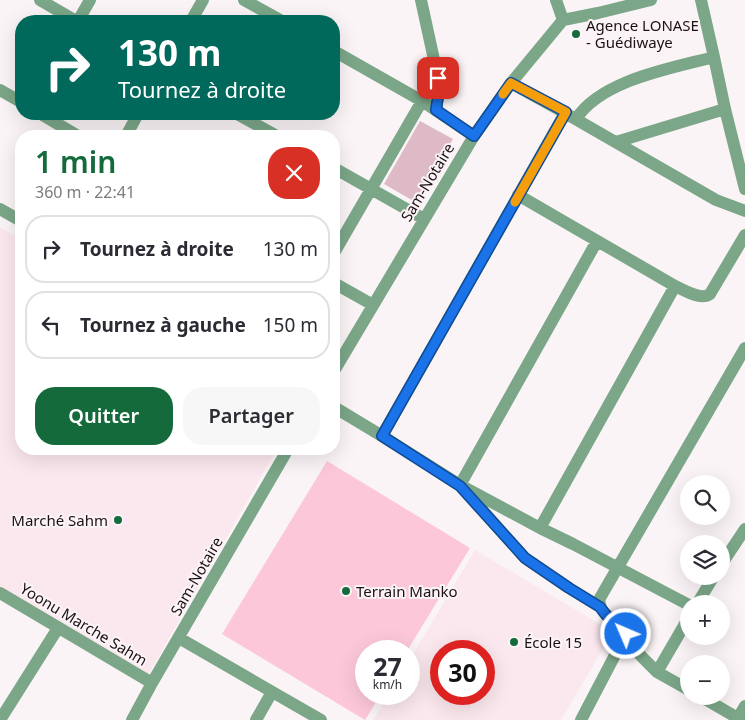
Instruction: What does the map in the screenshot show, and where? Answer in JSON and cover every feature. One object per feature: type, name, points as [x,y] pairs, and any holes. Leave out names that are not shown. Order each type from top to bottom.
[{"type":"street","points":[[40,0],[66,15]]},
{"type":"street","points":[[81,15],[90,0]]},
{"type":"street","points":[[194,15],[203,0]]},
{"type":"street","points":[[244,0],[271,15]]},
{"type":"street","points":[[421,0],[438,78],[439,90],[436,110]]},
{"type":"street","points":[[556,0],[563,20],[651,0]]},
{"type":"street","points":[[701,0],[745,189]]},
{"type":"street","name":"Sam-Notaire","points":[[340,361],[474,136],[511,83],[563,20]]},
{"type":"street","points":[[340,54],[422,101],[474,136]]},
{"type":"street","points":[[382,436],[518,195],[571,116],[581,112],[610,90],[636,78],[714,57]]},
{"type":"street","points":[[511,83],[716,200],[745,212]]},
{"type":"street","points":[[0,90],[15,99]]},
{"type":"street","points":[[340,242],[422,101]]},
{"type":"street","points":[[616,142],[725,109]]},
{"type":"street","points":[[51,120],[68,130]]},
{"type":"street","points":[[248,120],[266,130]]},
{"type":"street","points":[[340,172],[424,219]]},
{"type":"street","points":[[518,195],[675,286],[701,297],[708,297],[714,289],[745,235]]},
{"type":"street","points":[[0,209],[15,218]]},
{"type":"street","points":[[460,486],[597,241]]},
{"type":"street","points":[[340,286],[373,305]]},
{"type":"street","points":[[540,528],[675,286]]},
{"type":"street","points":[[600,607],[600,598],[745,348]]},
{"type":"street","points":[[340,411],[460,486],[680,600]]},
{"type":"street","name":"Sam-Notaire","points":[[132,720],[285,455]]},
{"type":"street","points":[[460,486],[525,558],[600,607],[606,615],[625,631],[625,636],[581,720]]},
{"type":"street","points":[[730,552],[745,529]]},
{"type":"street","name":"Yoonu Marche Sahm","points":[[0,593],[152,683]]},
{"type":"street","points":[[0,720],[58,628]]},
{"type":"street","points":[[657,672],[680,632]]},
{"type":"street","points":[[625,636],[657,672],[680,685]]},
{"type":"street","points":[[179,638],[321,720]]},
{"type":"street","points":[[256,720],[272,692]]},
{"type":"street","points":[[716,705],[740,719],[745,706]]},
{"type":"shaded area","name":"Marché Sahm","points":[[0,227],[15,236],[15,455],[274,455],[147,677],[0,590]]},
{"type":"shaded area","name":"Terrain Manko","points":[[327,461],[470,548],[414,640],[355,640],[355,705],[374,705],[365,720],[222,634]]},
{"type":"shaded area","name":"École 15","points":[[475,550],[613,632],[561,720],[373,720],[382,705],[420,705],[420,642]]},
{"type":"building","points":[[420,121],[453,139],[417,203],[384,184]]},
{"type":"slow traffic","points":[[503,94],[511,83],[566,112],[515,202]]},
{"type":"place","name":"Agence LONASE - Guédiwaye","points":[[576,34]]},
{"type":"place","name":"Marché Sahm","points":[[118,520]]},
{"type":"place","name":"Terrain Manko","points":[[346,591]]},
{"type":"place","name":"École 15","points":[[514,642]]},
{"type":"route","points":[[438,78],[439,90],[436,110],[474,136],[511,83],[566,112],[382,436],[460,486],[525,558],[600,607],[606,615],[623,628],[626,634]]}]
